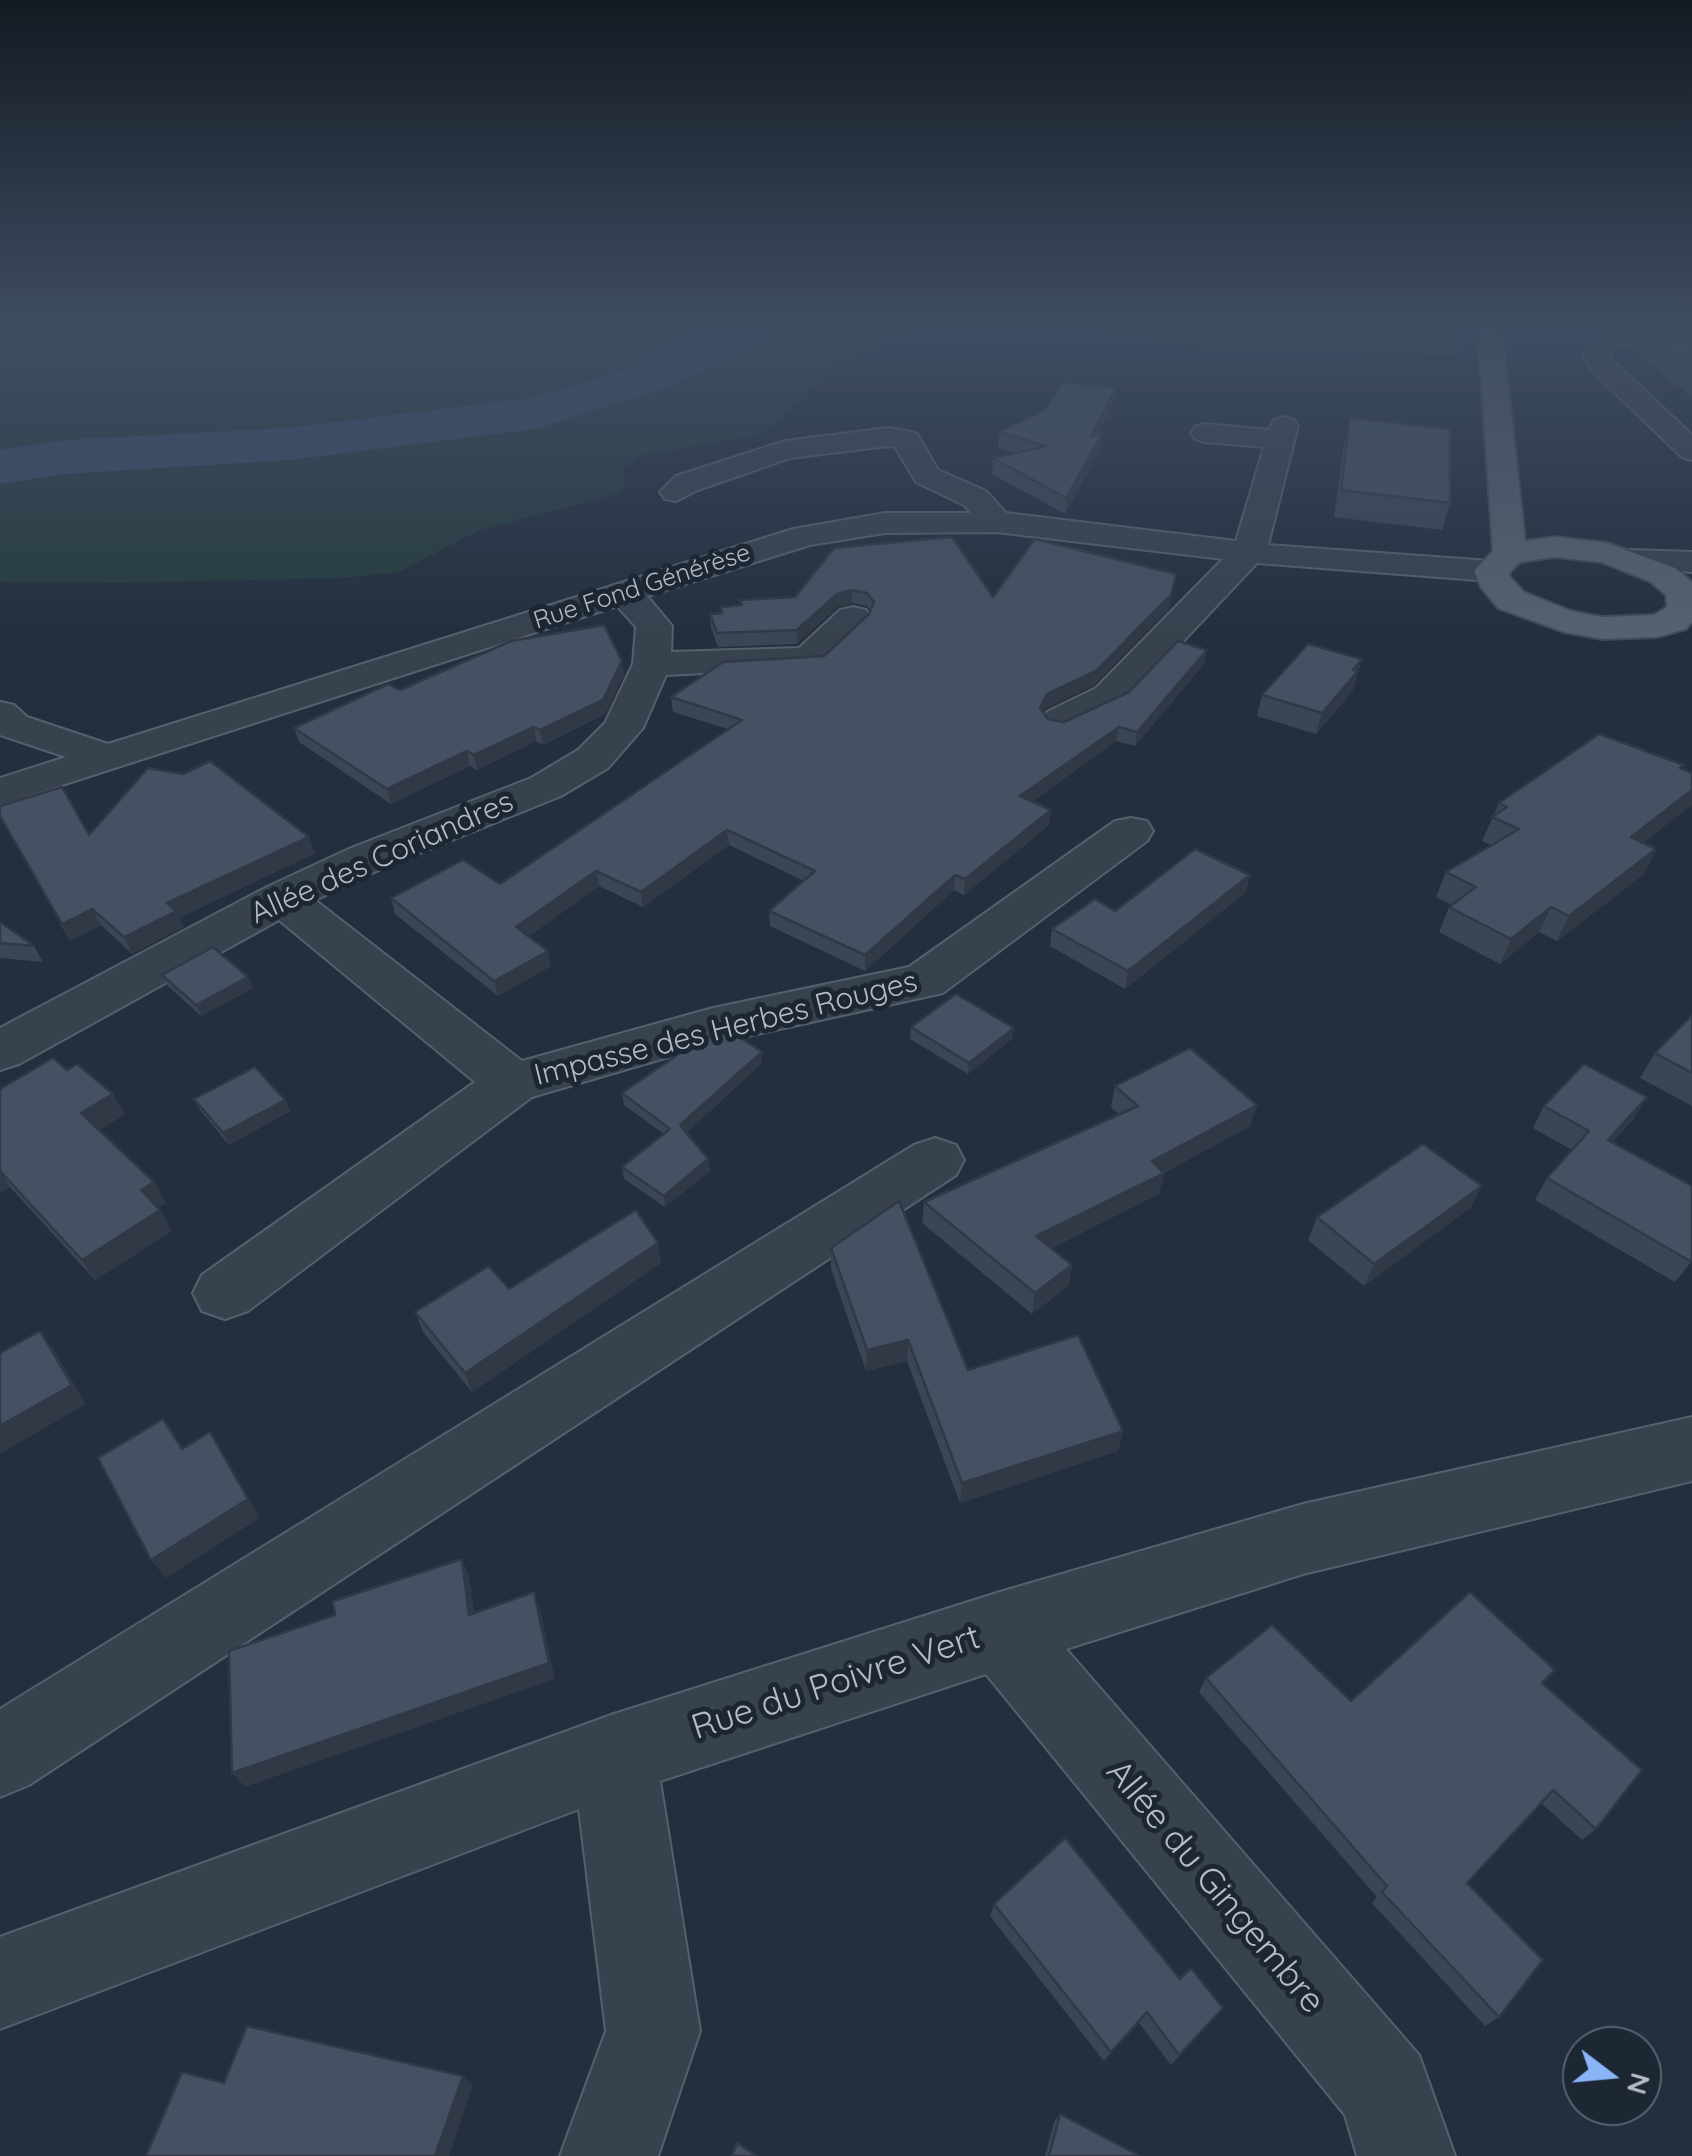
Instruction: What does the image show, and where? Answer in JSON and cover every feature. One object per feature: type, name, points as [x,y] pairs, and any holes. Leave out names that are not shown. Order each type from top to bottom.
[{"type":"main road","points":[[1501,431],[1505,472],[1501,562],[1500,590],[1529,609],[1602,628],[1688,619],[1683,592],[1663,575],[1631,560],[1555,547],[1501,562]]},
{"type":"main road","points":[[1505,472],[1540,516],[1582,550]]},
{"type":"street","points":[[1670,431],[1692,451]]},
{"type":"street","points":[[1061,721],[1110,696],[1250,551],[1282,433],[1205,433]]},
{"type":"street","points":[[676,492],[687,483],[785,450],[888,437],[907,440],[915,461],[927,476],[975,498],[996,522]]},
{"type":"street","name":"Rue Fond Générèse","points":[[0,792],[805,536],[886,523],[996,522],[1250,551],[1305,559],[1529,609]]},
{"type":"street","name":"Rue Fond Générèse","points":[[1305,559],[1501,562]]},
{"type":"street","points":[[1631,560],[1692,562]]},
{"type":"street","points":[[625,593],[654,626],[652,664],[809,658],[853,618]]},
{"type":"street","name":"Allée des Coriandres","points":[[0,1051],[282,898],[367,858],[546,788],[593,759],[624,728],[652,664]]},
{"type":"street","points":[[0,714],[13,726],[108,757]]},
{"type":"street","name":"Impasse des Herbes Rouges","points":[[225,1294],[513,1083],[713,1026],[925,981],[1131,832]]},
{"type":"street","name":"Impasse des Herbes Rouges","points":[[282,898],[513,1083]]},
{"type":"street","points":[[0,1756],[935,1160]]},
{"type":"street","name":"Rue du Poivre Vert","points":[[0,1984],[614,1754],[1000,1631],[1304,1539],[1692,1449]]},
{"type":"street","name":"Allée du Gingembre","points":[[1000,1631],[1385,2089],[1406,2156]]},
{"type":"street","points":[[609,2156],[653,2031],[614,1754]]},
{"type":"green space","points":[[0,431],[766,431],[639,456],[622,469],[626,484],[619,493],[478,531],[399,572],[343,578],[0,582]]},
{"type":"building","points":[[1094,431],[1091,436],[1103,433],[1066,498],[993,458],[1046,446],[999,432]]},
{"type":"building","points":[[1348,431],[1450,431],[1450,503],[1341,490]]},
{"type":"building","points":[[952,537],[993,597],[1035,539],[1176,574],[1171,595],[1096,671],[1047,694],[1040,708],[1048,719],[1064,722],[1129,692],[1178,641],[1207,650],[1137,732],[1119,727],[1020,796],[1051,810],[965,879],[955,875],[865,955],[769,911],[815,871],[727,830],[641,892],[596,871],[516,927],[548,951],[494,981],[391,898],[463,860],[500,884],[742,720],[671,697],[723,662],[824,656],[869,614],[874,602],[867,593],[852,590],[837,594],[797,630],[717,633],[710,614],[722,613],[721,607],[742,605],[740,600],[795,597],[834,548]]},
{"type":"building","points":[[604,625],[622,661],[603,700],[474,755],[467,751],[387,789],[294,728],[388,684],[400,690],[511,641]]},
{"type":"building","points":[[1308,644],[1362,659],[1353,670],[1358,671],[1322,713],[1262,695]]},
{"type":"building","points":[[1599,734],[1684,765],[1680,768],[1692,773],[1692,790],[1631,837],[1656,849],[1569,916],[1551,907],[1511,939],[1449,907],[1476,887],[1446,872],[1519,829],[1492,817],[1507,807],[1499,803]]},
{"type":"building","points":[[210,761],[309,837],[167,903],[176,911],[124,937],[92,909],[62,924],[0,816],[0,806],[62,787],[89,835],[148,768],[183,774]]},
{"type":"building","points":[[1195,849],[1250,875],[1128,971],[1052,929],[1095,899],[1115,911]]},
{"type":"building","points":[[0,922],[34,946],[0,943]]},
{"type":"building","points":[[213,947],[248,977],[196,1005],[162,975]]},
{"type":"building","points":[[956,994],[1014,1028],[969,1063],[911,1027]]},
{"type":"building","points":[[1692,1015],[1692,1073],[1655,1053]]},
{"type":"building","points":[[732,1032],[762,1052],[680,1125],[708,1159],[664,1196],[622,1167],[670,1129],[622,1093],[699,1040]]},
{"type":"building","points":[[1190,1048],[1257,1105],[1152,1161],[1164,1173],[1036,1236],[1072,1265],[1035,1293],[924,1202],[1138,1106],[1115,1086]]},
{"type":"building","points":[[53,1058],[67,1070],[77,1064],[113,1094],[81,1113],[154,1182],[141,1190],[160,1210],[82,1260],[0,1171],[0,1089]]},
{"type":"building","points":[[1584,1064],[1647,1097],[1608,1140],[1692,1186],[1690,1261],[1547,1178],[1589,1131],[1544,1106]]},
{"type":"building","points":[[255,1067],[285,1100],[223,1133],[194,1099]]},
{"type":"building","points":[[1423,1144],[1482,1186],[1374,1264],[1317,1217]]},
{"type":"building","points":[[899,1201],[968,1370],[1078,1335],[1123,1431],[962,1483],[908,1340],[867,1350],[831,1248]]},
{"type":"building","points":[[636,1210],[658,1243],[465,1373],[415,1312],[489,1266],[509,1289]]},
{"type":"building","points":[[40,1331],[72,1385],[0,1426],[0,1353]]},
{"type":"building","points":[[163,1419],[182,1449],[210,1432],[248,1499],[151,1560],[98,1458]]},
{"type":"building","points":[[462,1559],[469,1615],[534,1592],[549,1663],[232,1773],[229,1651],[335,1615],[333,1601]]},
{"type":"building","points":[[1470,1592],[1555,1670],[1542,1683],[1642,1770],[1596,1829],[1553,1790],[1467,1883],[1543,1960],[1499,2017],[1382,1892],[1387,1886],[1206,1678],[1272,1625],[1351,1701]]},
{"type":"building","points":[[1065,1838],[1180,1979],[1191,1968],[1223,2008],[1179,2055],[1147,2012],[1111,2052],[994,1904]]},
{"type":"building","points":[[247,2026],[463,2076],[435,2156],[146,2156],[182,2072],[224,2083]]},
{"type":"building","points":[[1060,2114],[1140,2156],[1049,2156]]},
{"type":"building","points":[[737,2143],[757,2156],[732,2156]]},
{"type":"waterway","points":[[0,467],[66,457],[289,444],[395,431]]}]
